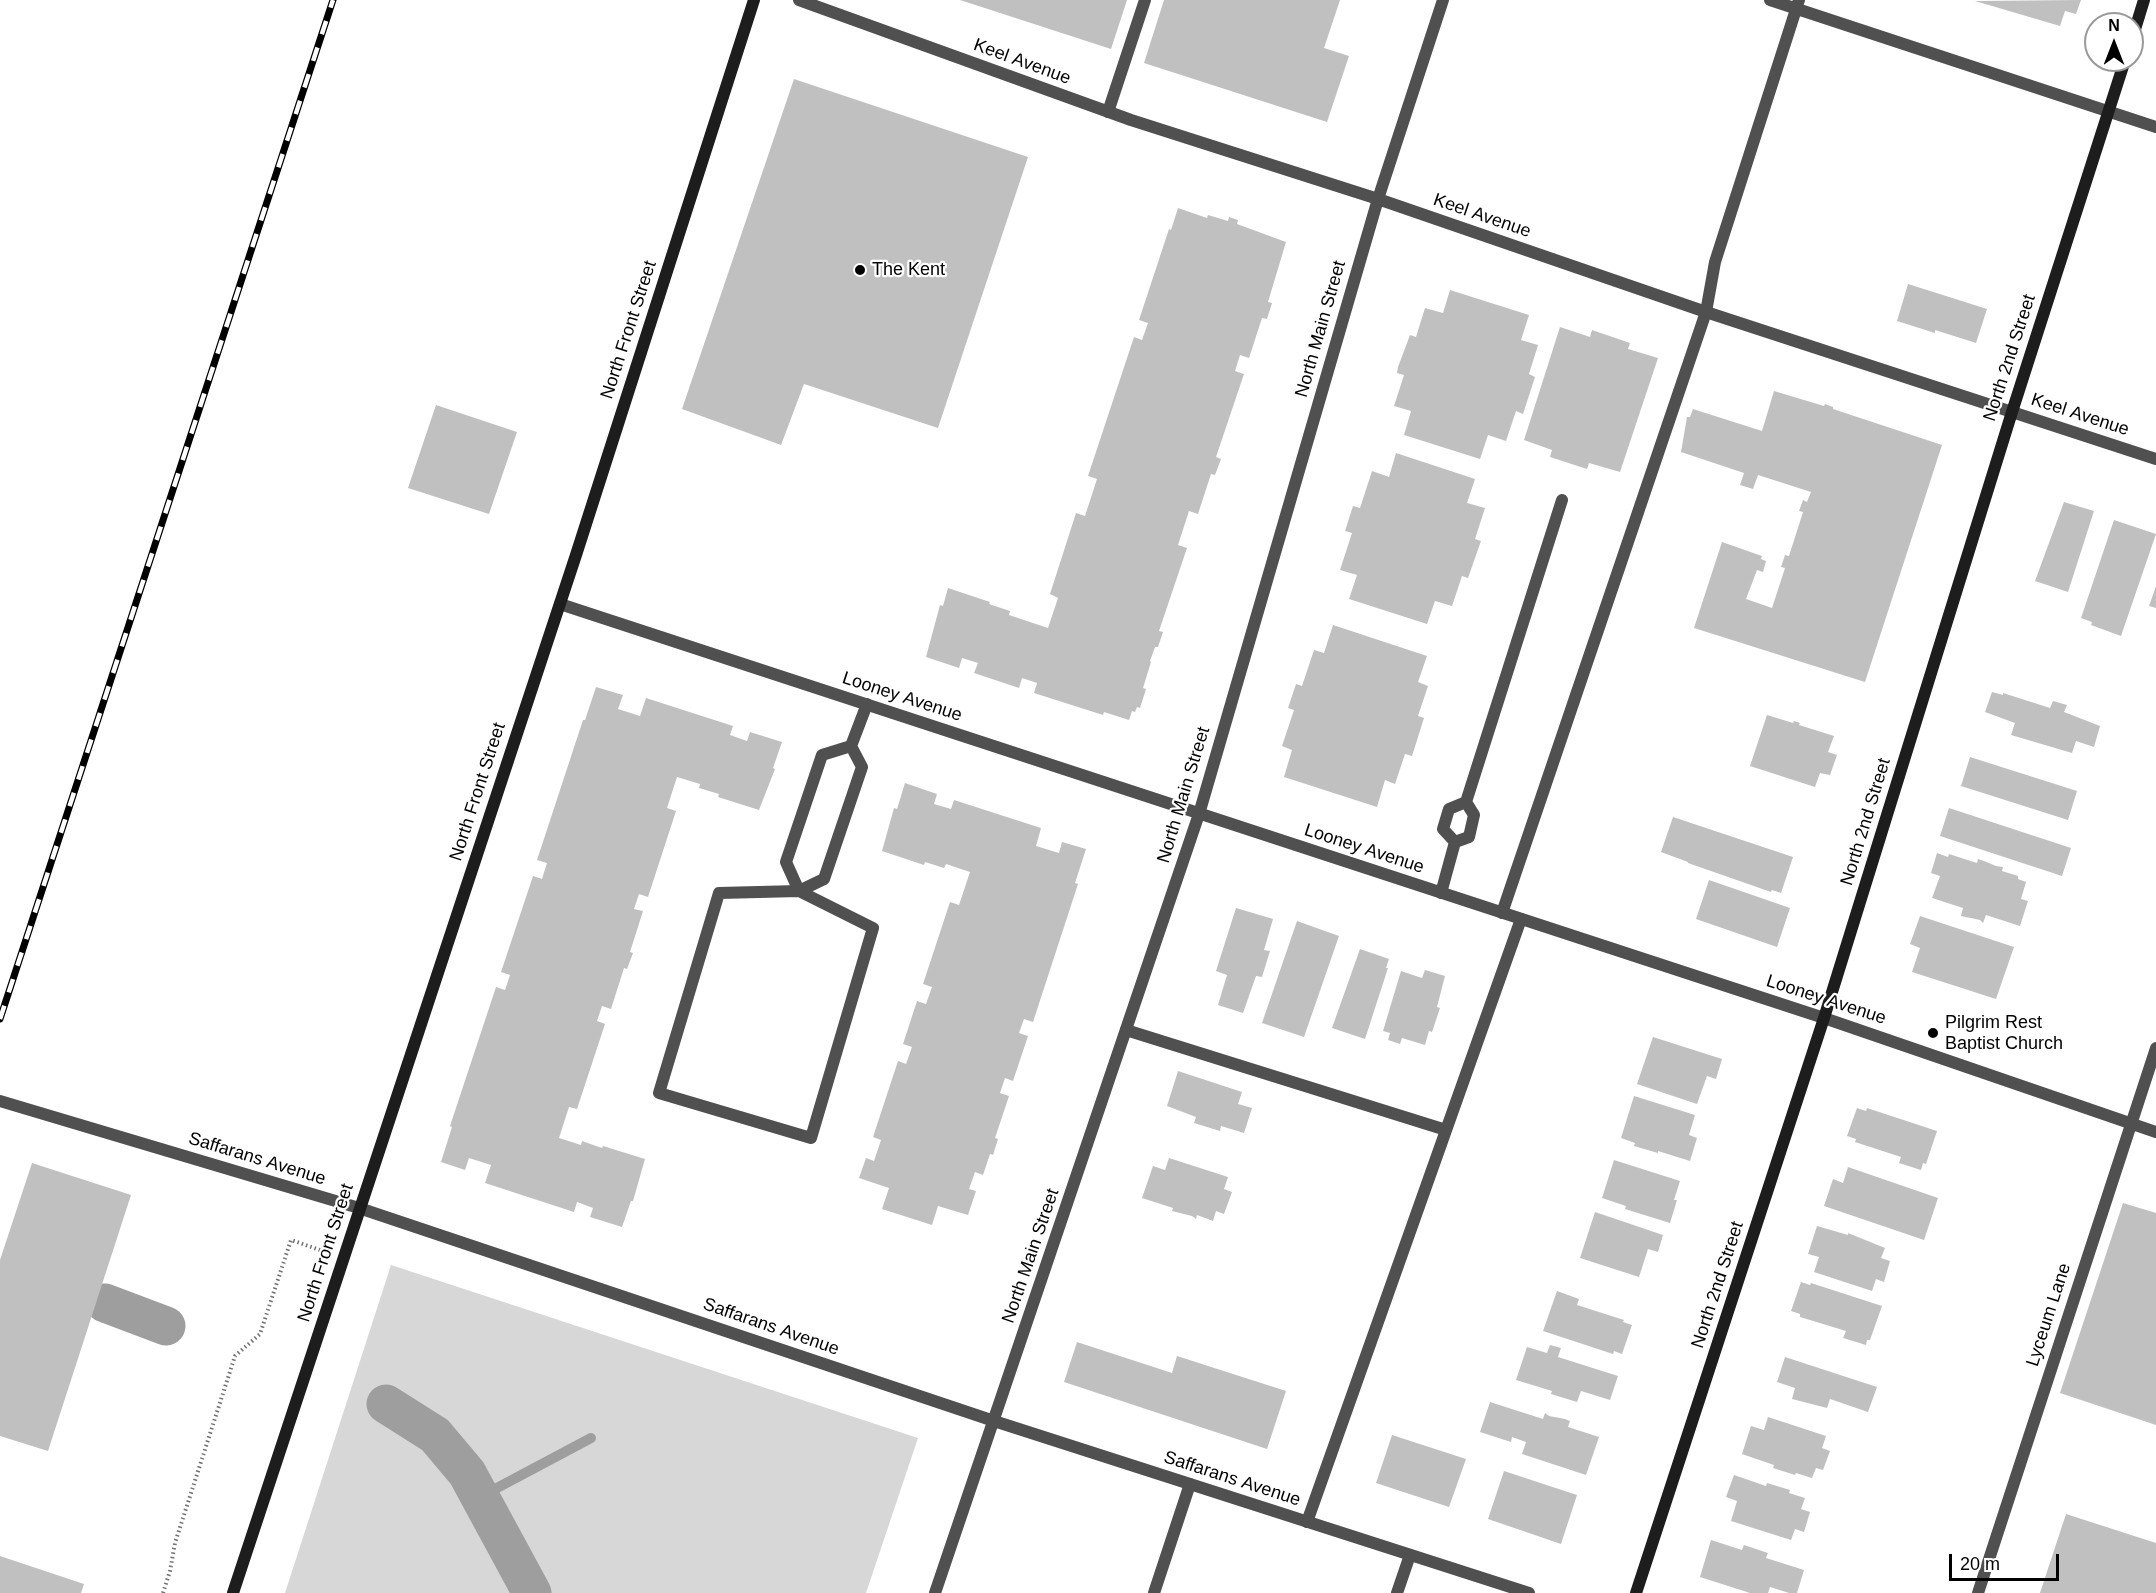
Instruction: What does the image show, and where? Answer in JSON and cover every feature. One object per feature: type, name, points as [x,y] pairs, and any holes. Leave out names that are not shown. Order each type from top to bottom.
[{"type":"street","name":"North Front Street","points":[[233,1593],[560,604],[754,0]]},
{"type":"street","name":"Keel Avenue","points":[[799,0],[1108,112],[1378,199],[1706,312],[2156,459]]},
{"type":"street","points":[[1108,112],[1145,0]]},
{"type":"street","name":"North Main Street","points":[[935,1593],[1199,814],[1378,199],[1443,0]]},
{"type":"street","points":[[1770,0],[1798,4],[2156,127]]},
{"type":"street","points":[[1502,913],[1706,312],[1716,262],[1798,4]]},
{"type":"street","name":"North 2nd Street","points":[[1636,1593],[1824,1018],[2012,412],[2121,72]]},
{"type":"street","points":[[1455,842],[1469,837],[1474,815],[1466,802],[1562,500]]},
{"type":"street","name":"Looney Avenue","points":[[560,604],[1824,1018],[2156,1132]]},
{"type":"street","points":[[851,746],[822,755],[786,862],[799,891],[873,928],[811,1138],[659,1093],[719,893],[799,891],[824,879],[862,767],[851,746],[867,704]]},
{"type":"street","points":[[1455,842],[1443,829],[1449,809],[1466,802]]},
{"type":"street","points":[[1441,893],[1455,842]]},
{"type":"street","points":[[1307,1522],[1521,919]]},
{"type":"street","points":[[1126,1030],[1446,1130]]},
{"type":"street","name":"Lyceum Lane","points":[[1978,1593],[2156,1048]]},
{"type":"street","name":"Saffarans Avenue","points":[[0,1101],[359,1208],[994,1421],[1529,1593]]},
{"type":"street","points":[[1154,1593],[1190,1484]]},
{"type":"street","points":[[1397,1593],[1410,1555]]},
{"type":"path","points":[[163,1593],[175,1543],[235,1356],[260,1334],[291,1240],[306,1246]]},
{"type":"shaded area","points":[[391,1265],[918,1438],[866,1593],[285,1593]]},
{"type":"building","points":[[960,0],[1127,0],[1111,49]]},
{"type":"building","points":[[1164,0],[1340,0],[1324,48],[1349,56],[1327,122],[1144,63]]},
{"type":"building","points":[[2081,0],[2076,14],[2065,11],[2060,26],[1975,1]]},
{"type":"building","name":"The Kent","points":[[794,79],[1028,157],[938,428],[804,384],[781,445],[682,409]]},
{"type":"building","points":[[1178,208],[1207,218],[1208,215],[1228,221],[1229,217],[1238,220],[1237,224],[1286,242],[1268,302],[1272,303],[1267,319],[1262,318],[1249,358],[1240,355],[1235,371],[1244,374],[1216,457],[1221,459],[1215,475],[1211,474],[1198,514],[1189,511],[1178,545],[1187,548],[1159,631],[1163,632],[1150,661],[1143,688],[1146,689],[1140,708],[1137,707],[1135,712],[1132,711],[1129,720],[1104,712],[1103,715],[1034,693],[1037,683],[1022,678],[1019,688],[974,673],[978,663],[962,658],[959,668],[926,657],[940,605],[943,606],[948,588],[990,602],[989,604],[1010,611],[1009,615],[1048,628],[1058,598],[1050,594],[1076,513],[1085,516],[1097,479],[1088,476],[1134,337],[1142,340],[1148,323],[1139,320]]},
{"type":"building","points":[[1908,284],[1987,309],[1976,343],[1897,321]]},
{"type":"building","points":[[1450,290],[1529,315],[1521,340],[1538,345],[1529,374],[1535,377],[1523,414],[1516,411],[1506,441],[1488,435],[1480,459],[1404,435],[1411,411],[1394,406],[1404,375],[1397,373],[1398,367],[1410,335],[1416,337],[1425,308],[1443,313]]},
{"type":"building","points":[[1560,327],[1590,337],[1592,330],[1630,343],[1628,349],[1658,358],[1620,472],[1589,463],[1587,469],[1550,457],[1552,450],[1524,440]]},
{"type":"building","points":[[1774,391],[1824,406],[1825,404],[1833,409],[1942,445],[1865,682],[1694,628],[1722,542],[1762,556],[1761,559],[1766,561],[1763,572],[1757,570],[1746,599],[1772,608],[1785,568],[1781,567],[1785,555],[1789,556],[1803,512],[1799,511],[1803,500],[1807,502],[1811,492],[1758,475],[1753,489],[1740,485],[1744,473],[1681,452],[1687,417],[1690,417],[1693,409],[1762,431]]},
{"type":"building","points":[[436,405],[517,432],[489,514],[408,488]]},
{"type":"building","points":[[1396,453],[1475,479],[1467,503],[1485,508],[1475,539],[1481,541],[1468,578],[1462,576],[1452,606],[1435,601],[1427,624],[1349,599],[1357,575],[1340,570],[1352,533],[1345,531],[1353,506],[1360,508],[1372,471],[1389,477]]},
{"type":"building","points":[[2064,502],[2094,511],[2068,592],[2035,581]]},
{"type":"building","points":[[2114,520],[2156,534],[2121,636],[2091,625],[2092,622],[2081,618]]},
{"type":"building","points":[[2156,586],[2156,608],[2149,606]]},
{"type":"building","points":[[1333,625],[1427,656],[1418,682],[1428,686],[1418,716],[1424,718],[1412,756],[1405,754],[1395,784],[1385,780],[1377,807],[1284,777],[1292,750],[1282,746],[1294,710],[1288,708],[1296,684],[1302,686],[1314,650],[1324,653]]},
{"type":"building","points":[[596,687],[623,695],[618,709],[640,716],[646,698],[733,726],[730,735],[747,741],[750,732],[782,742],[773,768],[775,769],[759,810],[718,797],[719,794],[699,788],[700,784],[677,777],[667,808],[676,811],[648,897],[639,894],[634,909],[643,911],[630,952],[633,953],[627,969],[624,968],[611,1009],[602,1006],[597,1021],[605,1024],[577,1109],[569,1107],[559,1138],[581,1145],[582,1141],[602,1148],[603,1146],[645,1159],[633,1201],[631,1201],[622,1227],[590,1217],[593,1208],[577,1202],[574,1212],[485,1183],[491,1165],[469,1158],[465,1170],[441,1162],[452,1127],[450,1126],[496,987],[505,990],[510,975],[501,972],[533,876],[542,879],[547,863],[537,860]]},
{"type":"building","points":[[1992,692],[2003,695],[2003,693],[2050,708],[2053,701],[2067,705],[2064,712],[2100,726],[2094,747],[2076,741],[2072,753],[2011,735],[2015,723],[1985,712]]},
{"type":"building","points":[[1767,715],[1793,723],[1794,721],[1800,723],[1799,725],[1834,736],[1828,752],[1837,755],[1830,775],[1820,773],[1815,787],[1750,766]]},
{"type":"building","points":[[1970,757],[2077,791],[2068,820],[1961,786]]},
{"type":"building","points":[[905,783],[937,794],[934,804],[951,809],[954,800],[1041,828],[1036,846],[1059,853],[1062,842],[1086,849],[1075,883],[1078,884],[1033,1022],[1024,1019],[1019,1033],[1028,1036],[1013,1081],[1005,1078],[1000,1093],[1009,1096],[995,1138],[998,1139],[993,1155],[990,1154],[983,1175],[975,1172],[969,1189],[976,1191],[968,1215],[938,1206],[932,1225],[882,1209],[889,1188],[859,1178],[866,1158],[874,1161],[881,1140],[873,1137],[898,1061],[906,1064],[912,1047],[903,1044],[917,1001],[926,1004],[932,987],[923,984],[950,902],[959,905],[970,872],[946,864],[944,868],[925,862],[924,865],[882,851],[894,808],[897,809]]},
{"type":"building","points":[[1949,808],[2071,848],[2062,876],[1940,836]]},
{"type":"building","points":[[1673,817],[1793,857],[1781,893],[1772,890],[1771,892],[1661,852]]},
{"type":"building","points":[[1937,853],[1948,857],[1949,854],[1977,863],[1978,859],[2003,867],[2002,871],[2018,876],[2018,879],[2026,882],[2021,899],[2028,901],[2020,926],[1986,915],[1983,923],[1980,920],[1961,916],[1963,908],[1932,898],[1940,876],[1931,873]]},
{"type":"building","points":[[1709,880],[1790,908],[1777,947],[1696,919]]},
{"type":"building","points":[[1236,908],[1273,919],[1264,950],[1270,951],[1262,977],[1256,976],[1243,1013],[1218,1005],[1227,975],[1216,971]]},
{"type":"building","points":[[1920,916],[2014,947],[1996,999],[1912,972],[1920,948],[1910,944]]},
{"type":"building","points":[[1297,921],[1339,936],[1304,1037],[1262,1023]]},
{"type":"building","points":[[1360,949],[1389,959],[1365,1039],[1332,1028]]},
{"type":"building","points":[[1425,970],[1445,976],[1437,1007],[1440,1008],[1432,1032],[1429,1031],[1425,1045],[1402,1038],[1400,1044],[1388,1040],[1390,1033],[1383,1031],[1401,971],[1422,978]]},
{"type":"building","points":[[1653,1037],[1722,1059],[1716,1079],[1707,1076],[1697,1104],[1637,1084]]},
{"type":"building","points":[[1178,1071],[1242,1092],[1238,1104],[1252,1108],[1244,1133],[1221,1126],[1220,1131],[1194,1123],[1196,1117],[1167,1106]]},
{"type":"building","points":[[1634,1096],[1695,1115],[1689,1135],[1697,1138],[1690,1161],[1634,1146],[1635,1143],[1621,1138]]},
{"type":"building","points":[[1857,1108],[1866,1111],[1867,1108],[1937,1131],[1926,1164],[1923,1163],[1921,1170],[1899,1163],[1901,1157],[1855,1142],[1856,1139],[1847,1136]]},
{"type":"building","points":[[1169,1158],[1228,1177],[1224,1189],[1232,1192],[1224,1214],[1216,1211],[1213,1221],[1197,1215],[1196,1219],[1172,1211],[1173,1208],[1142,1198],[1153,1166],[1165,1170]]},
{"type":"building","points":[[1614,1160],[1680,1181],[1670,1223],[1625,1209],[1626,1206],[1602,1198]]},
{"type":"building","points":[[32,1163],[131,1195],[48,1451],[0,1436],[0,1260]]},
{"type":"building","points":[[1848,1167],[1938,1198],[1924,1240],[1824,1206],[1833,1179],[1843,1183]]},
{"type":"building","points":[[2123,1203],[2156,1213],[2156,1425],[2060,1393]]},
{"type":"building","points":[[1595,1212],[1663,1235],[1658,1252],[1648,1249],[1639,1277],[1580,1258]]},
{"type":"building","points":[[1817,1226],[1848,1235],[1848,1233],[1885,1248],[1881,1258],[1890,1261],[1884,1282],[1876,1279],[1872,1291],[1814,1272],[1819,1257],[1808,1254]]},
{"type":"building","points":[[1801,1282],[1810,1285],[1811,1283],[1882,1306],[1870,1340],[1867,1340],[1866,1345],[1843,1338],[1846,1331],[1800,1317],[1800,1314],[1791,1311]]},
{"type":"building","points":[[1557,1291],[1579,1299],[1577,1305],[1624,1320],[1623,1322],[1632,1325],[1622,1354],[1614,1351],[1613,1354],[1543,1331]]},
{"type":"building","points":[[1077,1342],[1172,1373],[1177,1356],[1286,1391],[1267,1449],[1064,1382]]},
{"type":"building","points":[[1550,1345],[1561,1348],[1558,1357],[1618,1376],[1610,1400],[1581,1391],[1577,1402],[1551,1394],[1552,1391],[1516,1380],[1527,1347],[1547,1353]]},
{"type":"building","points":[[1785,1357],[1877,1387],[1868,1412],[1830,1399],[1827,1408],[1792,1399],[1795,1388],[1777,1382]]},
{"type":"building","points":[[1490,1402],[1543,1419],[1545,1413],[1565,1419],[1570,1421],[1568,1427],[1599,1437],[1586,1475],[1522,1454],[1526,1442],[1512,1437],[1511,1442],[1480,1432]]},
{"type":"building","points":[[1768,1417],[1826,1436],[1822,1448],[1830,1451],[1823,1470],[1816,1468],[1812,1478],[1796,1473],[1795,1475],[1742,1454],[1751,1426],[1764,1430]]},
{"type":"building","points":[[1392,1435],[1466,1459],[1449,1507],[1376,1483]]},
{"type":"building","points":[[1504,1471],[1577,1495],[1561,1544],[1488,1519]]},
{"type":"building","points":[[1734,1475],[1766,1486],[1767,1483],[1790,1490],[1789,1493],[1805,1498],[1801,1509],[1810,1512],[1804,1532],[1795,1529],[1791,1540],[1731,1521],[1737,1501],[1726,1497]]},
{"type":"building","points":[[2066,1514],[2156,1543],[2156,1593],[2040,1593]]},
{"type":"building","points":[[1711,1540],[1742,1550],[1744,1545],[1768,1553],[1766,1558],[1804,1570],[1797,1593],[1770,1587],[1768,1593],[1750,1593],[1700,1577]]},
{"type":"building","points":[[0,1556],[84,1584],[81,1593],[0,1593]]},
{"type":"waterway","points":[[105,1303],[166,1326]]},
{"type":"waterway","points":[[386,1404],[435,1435],[467,1473],[532,1593]]},
{"type":"waterway","points":[[480,1497],[591,1438]]},
{"type":"railway","points":[[0,1019],[333,0]]},
{"type":"place","name":"The Kent","points":[[860,270]]},
{"type":"place","name":"Pilgrim Rest Baptist Church","points":[[1933,1033]]}]
